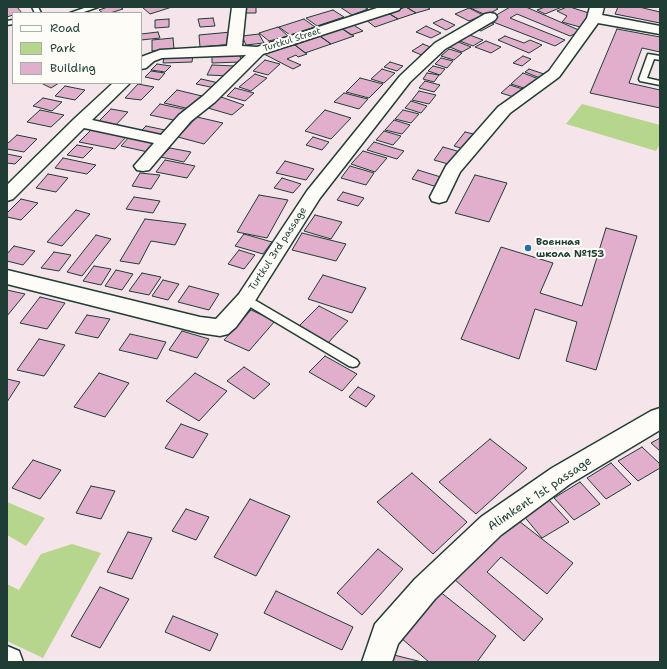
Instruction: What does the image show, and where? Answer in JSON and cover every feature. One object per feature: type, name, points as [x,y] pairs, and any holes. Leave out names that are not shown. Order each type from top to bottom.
[{"type":"street","points":[[234,50],[239,7]]},
{"type":"street","name":"Turtkul Street","points":[[142,64],[149,58],[160,54],[234,50],[258,51],[394,7]]},
{"type":"street","points":[[439,197],[452,170],[504,110],[554,74],[596,13],[660,30]]},
{"type":"street","name":"Turtkul 3rd passage","points":[[7,277],[212,328],[220,328],[228,321],[246,299],[313,195],[405,79],[440,46],[490,17]]},
{"type":"street","points":[[143,166],[185,118],[209,99],[258,51]]},
{"type":"street","points":[[7,195],[80,122],[121,84]]},
{"type":"street","points":[[80,122],[166,141]]},
{"type":"street","name":"Alimkent 1st passage","points":[[377,662],[386,635],[425,589],[491,526],[562,476],[660,418]]},
{"type":"lane","points":[[77,12],[95,7]]},
{"type":"lane","points":[[660,58],[651,56],[643,79],[660,83]]},
{"type":"lane","points":[[246,299],[353,363]]},
{"type":"green space","points":[[582,104],[660,125],[660,144],[656,151],[566,124]]},
{"type":"green space","points":[[7,502],[45,518],[26,546],[7,535]]},
{"type":"green space","points":[[72,544],[101,553],[43,658],[7,641],[7,584],[19,590],[41,554]]},
{"type":"building","points":[[7,7],[17,7],[21,12],[12,12],[12,15],[7,17]]},
{"type":"building","points":[[108,7],[120,7],[123,9],[113,12],[102,12],[99,10]]},
{"type":"building","points":[[142,7],[172,7],[150,14]]},
{"type":"building","points":[[244,7],[256,7],[256,13],[243,13]]},
{"type":"building","points":[[340,7],[364,7],[368,9],[352,15]]},
{"type":"building","points":[[406,7],[427,7],[430,9],[416,13]]},
{"type":"building","points":[[406,7],[416,13],[398,19],[388,13]]},
{"type":"building","points":[[495,7],[498,9],[486,15],[470,8]]},
{"type":"building","points":[[510,7],[526,7],[581,31],[570,36],[517,14],[510,18],[565,40],[555,46],[488,20]]},
{"type":"building","points":[[545,7],[562,7],[545,14],[537,10]]},
{"type":"building","points":[[567,7],[592,14],[580,27],[562,22],[567,16],[557,11]]},
{"type":"building","points":[[618,7],[639,7],[660,12],[660,23],[615,14]]},
{"type":"building","points":[[469,8],[483,15],[469,21],[455,14]]},
{"type":"building","points":[[333,10],[344,17],[317,26],[306,18]]},
{"type":"building","points":[[388,13],[398,19],[375,27],[366,20]]},
{"type":"building","points":[[213,18],[215,26],[200,27],[198,19]]},
{"type":"building","points":[[169,19],[169,27],[155,28],[155,20]]},
{"type":"building","points":[[304,19],[315,27],[290,35],[279,27]]},
{"type":"building","points":[[442,19],[455,25],[446,30],[433,23]]},
{"type":"building","points":[[486,20],[494,24],[481,31],[472,28]]},
{"type":"building","points":[[352,24],[363,31],[351,35],[341,28]]},
{"type":"building","points":[[426,26],[441,33],[431,38],[416,32]]},
{"type":"building","points":[[278,27],[288,36],[269,41],[259,33]]},
{"type":"building","points":[[341,28],[354,36],[331,44],[318,35]]},
{"type":"building","points":[[617,29],[660,37],[660,52],[642,48],[629,83],[660,90],[660,108],[590,93]]},
{"type":"building","points":[[158,32],[160,38],[142,40],[142,34]]},
{"type":"building","points":[[231,32],[233,44],[200,47],[199,35]]},
{"type":"building","points":[[259,34],[264,43],[246,45],[242,36]]},
{"type":"building","points":[[467,34],[483,40],[473,46],[457,40]]},
{"type":"building","points":[[320,36],[331,44],[305,53],[295,45]]},
{"type":"building","points":[[505,36],[524,43],[530,40],[542,45],[529,53],[498,40]]},
{"type":"building","points":[[173,38],[174,49],[152,51],[152,40]]},
{"type":"building","points":[[456,41],[471,47],[462,52],[447,46]]},
{"type":"building","points":[[486,41],[501,47],[491,53],[475,47]]},
{"type":"building","points":[[423,44],[435,49],[424,56],[412,51]]},
{"type":"building","points":[[282,45],[285,47],[295,45],[307,54],[298,57],[296,55],[287,59],[301,65],[293,69],[262,53]]},
{"type":"building","points":[[449,49],[462,53],[454,60],[441,56]]},
{"type":"building","points":[[193,55],[192,62],[163,63],[164,57]]},
{"type":"building","points":[[240,55],[241,62],[212,63],[212,56]]},
{"type":"building","points":[[523,56],[531,59],[522,66],[513,63]]},
{"type":"building","points":[[441,58],[453,61],[447,68],[435,64]]},
{"type":"building","points":[[265,60],[280,64],[268,75],[253,71]]},
{"type":"building","points":[[390,62],[403,66],[397,71],[384,67]]},
{"type":"building","points":[[157,64],[171,66],[165,72],[151,70]]},
{"type":"building","points":[[212,65],[235,66],[231,76],[207,75]]},
{"type":"building","points":[[433,66],[445,69],[440,75],[428,71]]},
{"type":"building","points":[[382,69],[395,73],[384,83],[371,79]]},
{"type":"building","points":[[529,69],[544,74],[540,78],[525,72]]},
{"type":"building","points":[[151,71],[165,73],[159,80],[145,77]]},
{"type":"building","points":[[427,73],[439,75],[434,82],[423,79]]},
{"type":"building","points":[[523,73],[539,79],[527,89],[511,84]]},
{"type":"building","points":[[255,74],[267,78],[251,91],[239,87]]},
{"type":"building","points":[[360,78],[383,84],[369,98],[346,92]]},
{"type":"building","points":[[201,79],[219,83],[215,88],[196,84]]},
{"type":"building","points":[[425,81],[440,85],[434,92],[419,88]]},
{"type":"building","points":[[43,84],[57,84],[51,88]]},
{"type":"building","points":[[138,84],[154,87],[141,100],[125,98]]},
{"type":"building","points":[[510,85],[526,90],[517,98],[501,93]]},
{"type":"building","points":[[65,86],[85,90],[75,100],[55,96]]},
{"type":"building","points":[[235,88],[254,93],[245,101],[227,96]]},
{"type":"building","points":[[177,90],[202,96],[190,109],[164,103]]},
{"type":"building","points":[[419,91],[436,95],[429,104],[412,100]]},
{"type":"building","points":[[344,93],[368,99],[359,109],[334,102]]},
{"type":"building","points":[[221,97],[244,105],[232,115],[208,108]]},
{"type":"building","points":[[43,98],[62,102],[52,111],[33,106]]},
{"type":"building","points":[[411,101],[427,106],[421,113],[405,108]]},
{"type":"building","points":[[160,104],[188,110],[178,121],[150,115]]},
{"type":"building","points":[[111,109],[128,112],[114,127],[97,123]]},
{"type":"building","points":[[40,110],[64,115],[51,127],[27,122]]},
{"type":"building","points":[[325,110],[351,118],[331,139],[305,131]]},
{"type":"building","points":[[403,110],[419,114],[411,123],[395,119]]},
{"type":"building","points":[[197,117],[223,123],[204,144],[178,137]]},
{"type":"building","points":[[394,120],[410,125],[402,134],[385,130]]},
{"type":"building","points":[[146,126],[165,130],[158,137],[139,133]]},
{"type":"building","points":[[92,129],[127,136],[115,149],[79,142]]},
{"type":"building","points":[[384,131],[401,136],[393,145],[376,140]]},
{"type":"building","points":[[465,132],[478,135],[467,150],[454,146]]},
{"type":"building","points":[[17,135],[37,139],[24,152],[7,149],[7,144]]},
{"type":"building","points":[[130,136],[157,142],[148,152],[121,146]]},
{"type":"building","points":[[313,137],[329,142],[322,150],[306,145]]},
{"type":"building","points":[[374,142],[404,151],[397,159],[367,150]]},
{"type":"building","points":[[77,145],[93,148],[83,158],[67,155]]},
{"type":"building","points":[[443,147],[464,153],[455,166],[434,160]]},
{"type":"building","points":[[170,148],[191,152],[184,162],[161,157]]},
{"type":"building","points":[[363,151],[387,158],[375,172],[351,164]]},
{"type":"building","points":[[7,154],[22,157],[15,164],[7,163]]},
{"type":"building","points":[[63,158],[96,165],[87,174],[55,168]]},
{"type":"building","points":[[165,160],[195,166],[187,178],[156,172]]},
{"type":"building","points":[[285,161],[314,169],[306,180],[276,173]]},
{"type":"building","points":[[350,166],[374,173],[366,185],[341,178]]},
{"type":"building","points":[[418,170],[444,178],[437,187],[412,179]]},
{"type":"building","points":[[140,173],[160,175],[151,189],[132,186]]},
{"type":"building","points":[[48,174],[68,178],[56,192],[36,188]]},
{"type":"building","points":[[475,175],[507,183],[489,222],[455,213]]},
{"type":"building","points":[[282,178],[301,184],[293,193],[274,188]]},
{"type":"building","points":[[343,192],[364,198],[358,206],[337,200]]},
{"type":"building","points":[[259,195],[288,200],[267,238],[237,232]]},
{"type":"building","points":[[134,197],[160,201],[153,213],[126,209]]},
{"type":"building","points":[[21,199],[38,203],[21,220],[7,217],[7,213]]},
{"type":"building","points":[[76,210],[90,214],[62,246],[47,242]]},
{"type":"building","points":[[315,215],[342,222],[331,239],[304,231]]},
{"type":"building","points":[[145,219],[186,224],[175,245],[151,241],[139,264],[120,261]]},
{"type":"building","points":[[606,228],[637,236],[596,370],[566,361],[577,322],[535,309],[519,359],[461,339],[501,247],[553,263],[540,293],[582,306]]},
{"type":"building","points":[[302,233],[346,244],[336,261],[292,250]]},
{"type":"building","points":[[244,234],[272,242],[263,254],[235,246]]},
{"type":"building","points":[[96,235],[111,239],[82,276],[67,272]]},
{"type":"building","points":[[14,246],[35,251],[23,265],[7,261],[7,254]]},
{"type":"building","points":[[239,250],[255,255],[244,269],[228,264]]},
{"type":"building","points":[[54,252],[71,255],[59,271],[41,268]]},
{"type":"building","points":[[94,266],[111,269],[101,285],[83,281]]},
{"type":"building","points":[[116,270],[133,274],[122,290],[105,286]]},
{"type":"building","points":[[142,273],[161,277],[149,295],[129,291]]},
{"type":"building","points":[[323,275],[366,288],[352,313],[308,299]]},
{"type":"building","points":[[163,280],[179,284],[168,300],[152,296]]},
{"type":"building","points":[[189,286],[219,294],[209,310],[178,302]]},
{"type":"building","points":[[7,290],[25,294],[7,316]]},
{"type":"building","points":[[40,297],[65,303],[47,329],[20,323]]},
{"type":"building","points":[[319,306],[348,321],[328,343],[298,327]]},
{"type":"building","points":[[251,310],[275,321],[249,351],[224,340]]},
{"type":"building","points":[[87,315],[110,319],[98,338],[75,333]]},
{"type":"building","points":[[182,331],[209,339],[197,358],[169,350]]},
{"type":"building","points":[[130,334],[166,342],[157,359],[119,350]]},
{"type":"building","points":[[39,339],[65,345],[44,376],[17,370]]},
{"type":"building","points":[[325,356],[357,374],[342,391],[309,372]]},
{"type":"building","points":[[244,367],[270,384],[254,399],[227,381]]},
{"type":"building","points":[[99,373],[129,383],[105,417],[74,407]]},
{"type":"building","points":[[195,373],[227,391],[199,421],[166,401]]},
{"type":"building","points":[[7,379],[20,382],[7,402]]},
{"type":"building","points":[[358,387],[375,396],[366,407],[349,397]]},
{"type":"building","points":[[181,424],[208,434],[193,458],[165,448]]},
{"type":"building","points":[[660,438],[660,451],[651,443]]},
{"type":"building","points":[[490,439],[527,468],[476,514],[439,482]]},
{"type":"building","points":[[642,447],[660,464],[660,468],[638,481],[618,461]]},
{"type":"building","points":[[33,460],[61,470],[40,499],[12,488]]},
{"type":"building","points":[[611,463],[631,484],[606,499],[587,478]]},
{"type":"building","points":[[412,473],[467,522],[433,554],[377,502]]},
{"type":"building","points":[[580,482],[600,504],[574,520],[554,498]]},
{"type":"building","points":[[91,486],[115,491],[101,519],[76,513]]},
{"type":"building","points":[[250,499],[290,516],[256,576],[214,557]]},
{"type":"building","points":[[549,500],[569,522],[542,538],[523,515]]},
{"type":"building","points":[[186,509],[209,517],[196,540],[172,531]]},
{"type":"building","points":[[515,518],[573,563],[547,594],[501,557],[487,572],[543,619],[524,641],[454,579]]},
{"type":"building","points":[[128,532],[152,538],[132,579],[107,572]]},
{"type":"building","points":[[378,549],[403,569],[362,615],[337,593]]},
{"type":"building","points":[[100,587],[129,599],[100,648],[71,636]]},
{"type":"building","points":[[276,591],[353,627],[342,650],[264,613]]},
{"type":"building","points":[[439,591],[496,636],[477,662],[429,662],[401,638]]},
{"type":"building","points":[[173,616],[218,634],[210,651],[165,632]]},
{"type":"building","points":[[394,655],[422,662],[393,662]]},
{"type":"place","name":"Военная школа №153","points":[[528,248]]}]
